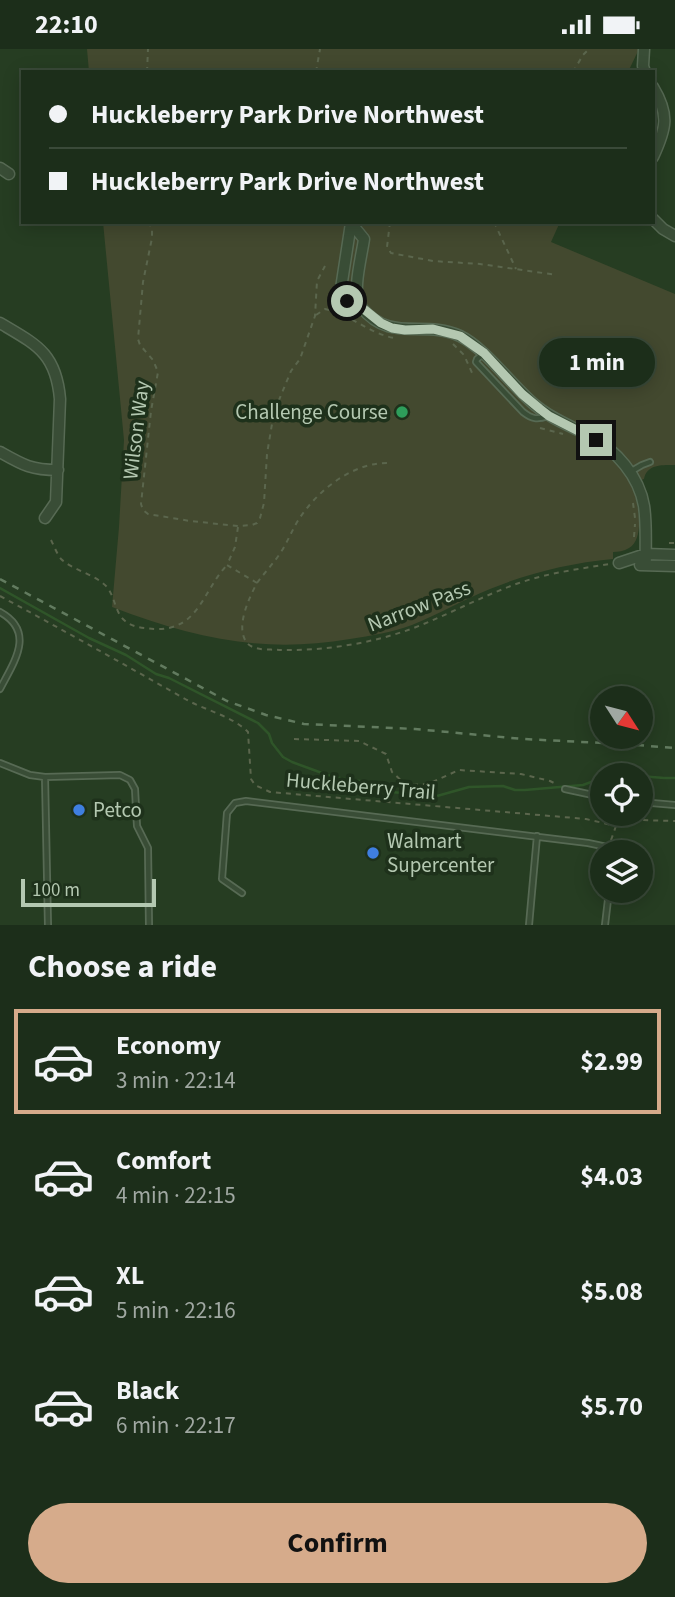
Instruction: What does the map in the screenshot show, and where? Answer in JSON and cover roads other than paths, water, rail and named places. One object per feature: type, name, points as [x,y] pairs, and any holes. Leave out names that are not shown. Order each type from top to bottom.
[{"type":"street","points":[[644,49],[644,70]]},
{"type":"street","points":[[655,90],[662,102],[665,115],[665,126],[655,152]]},
{"type":"street","points":[[655,221],[675,236]]},
{"type":"street","points":[[351,224],[340,295],[392,328],[433,329],[466,339],[484,353],[522,394],[549,416],[589,436],[618,457],[630,472],[643,503],[646,560]]},
{"type":"street","points":[[352,224],[364,239],[356,290],[360,306]]},
{"type":"street","points":[[0,323],[38,347],[47,357],[59,384],[56,502],[45,518]]},
{"type":"street","points":[[0,451],[32,468],[58,470]]},
{"type":"street","points":[[646,560],[675,555]]},
{"type":"street","points":[[646,560],[675,566]]},
{"type":"lane","points":[[630,472],[650,462]]},
{"type":"lane","points":[[0,612],[18,628],[20,643],[16,658],[0,689]]},
{"type":"lane","points":[[0,763],[30,775],[45,777],[120,775],[130,780],[135,789],[137,826],[148,848],[149,925]]},
{"type":"lane","points":[[45,777],[48,925]]},
{"type":"lane","points":[[565,789],[590,794]]},
{"type":"lane","points":[[242,894],[222,879],[227,813],[235,803],[247,801],[590,843]]},
{"type":"lane","points":[[653,803],[675,805]]},
{"type":"lane","points":[[529,925],[537,836]]},
{"type":"lane","points":[[605,925],[608,903]]},
{"type":"waterway","points":[[0,588],[89,638],[126,655],[156,674],[258,723],[269,734],[272,743],[283,757],[333,777],[366,782],[391,792],[437,796],[469,787],[503,786],[525,790],[590,782]]},
{"type":"waterway","points":[[653,777],[675,778]]},
{"type":"railway","points":[[0,579],[227,701],[266,715],[304,724],[415,729],[523,739],[675,748]]},
{"type":"place","name":"Challenge Course","points":[[402,412]]},
{"type":"place","name":"Petco","points":[[79,810]]},
{"type":"place","name":"Walmart Supercenter","points":[[373,853]]}]
